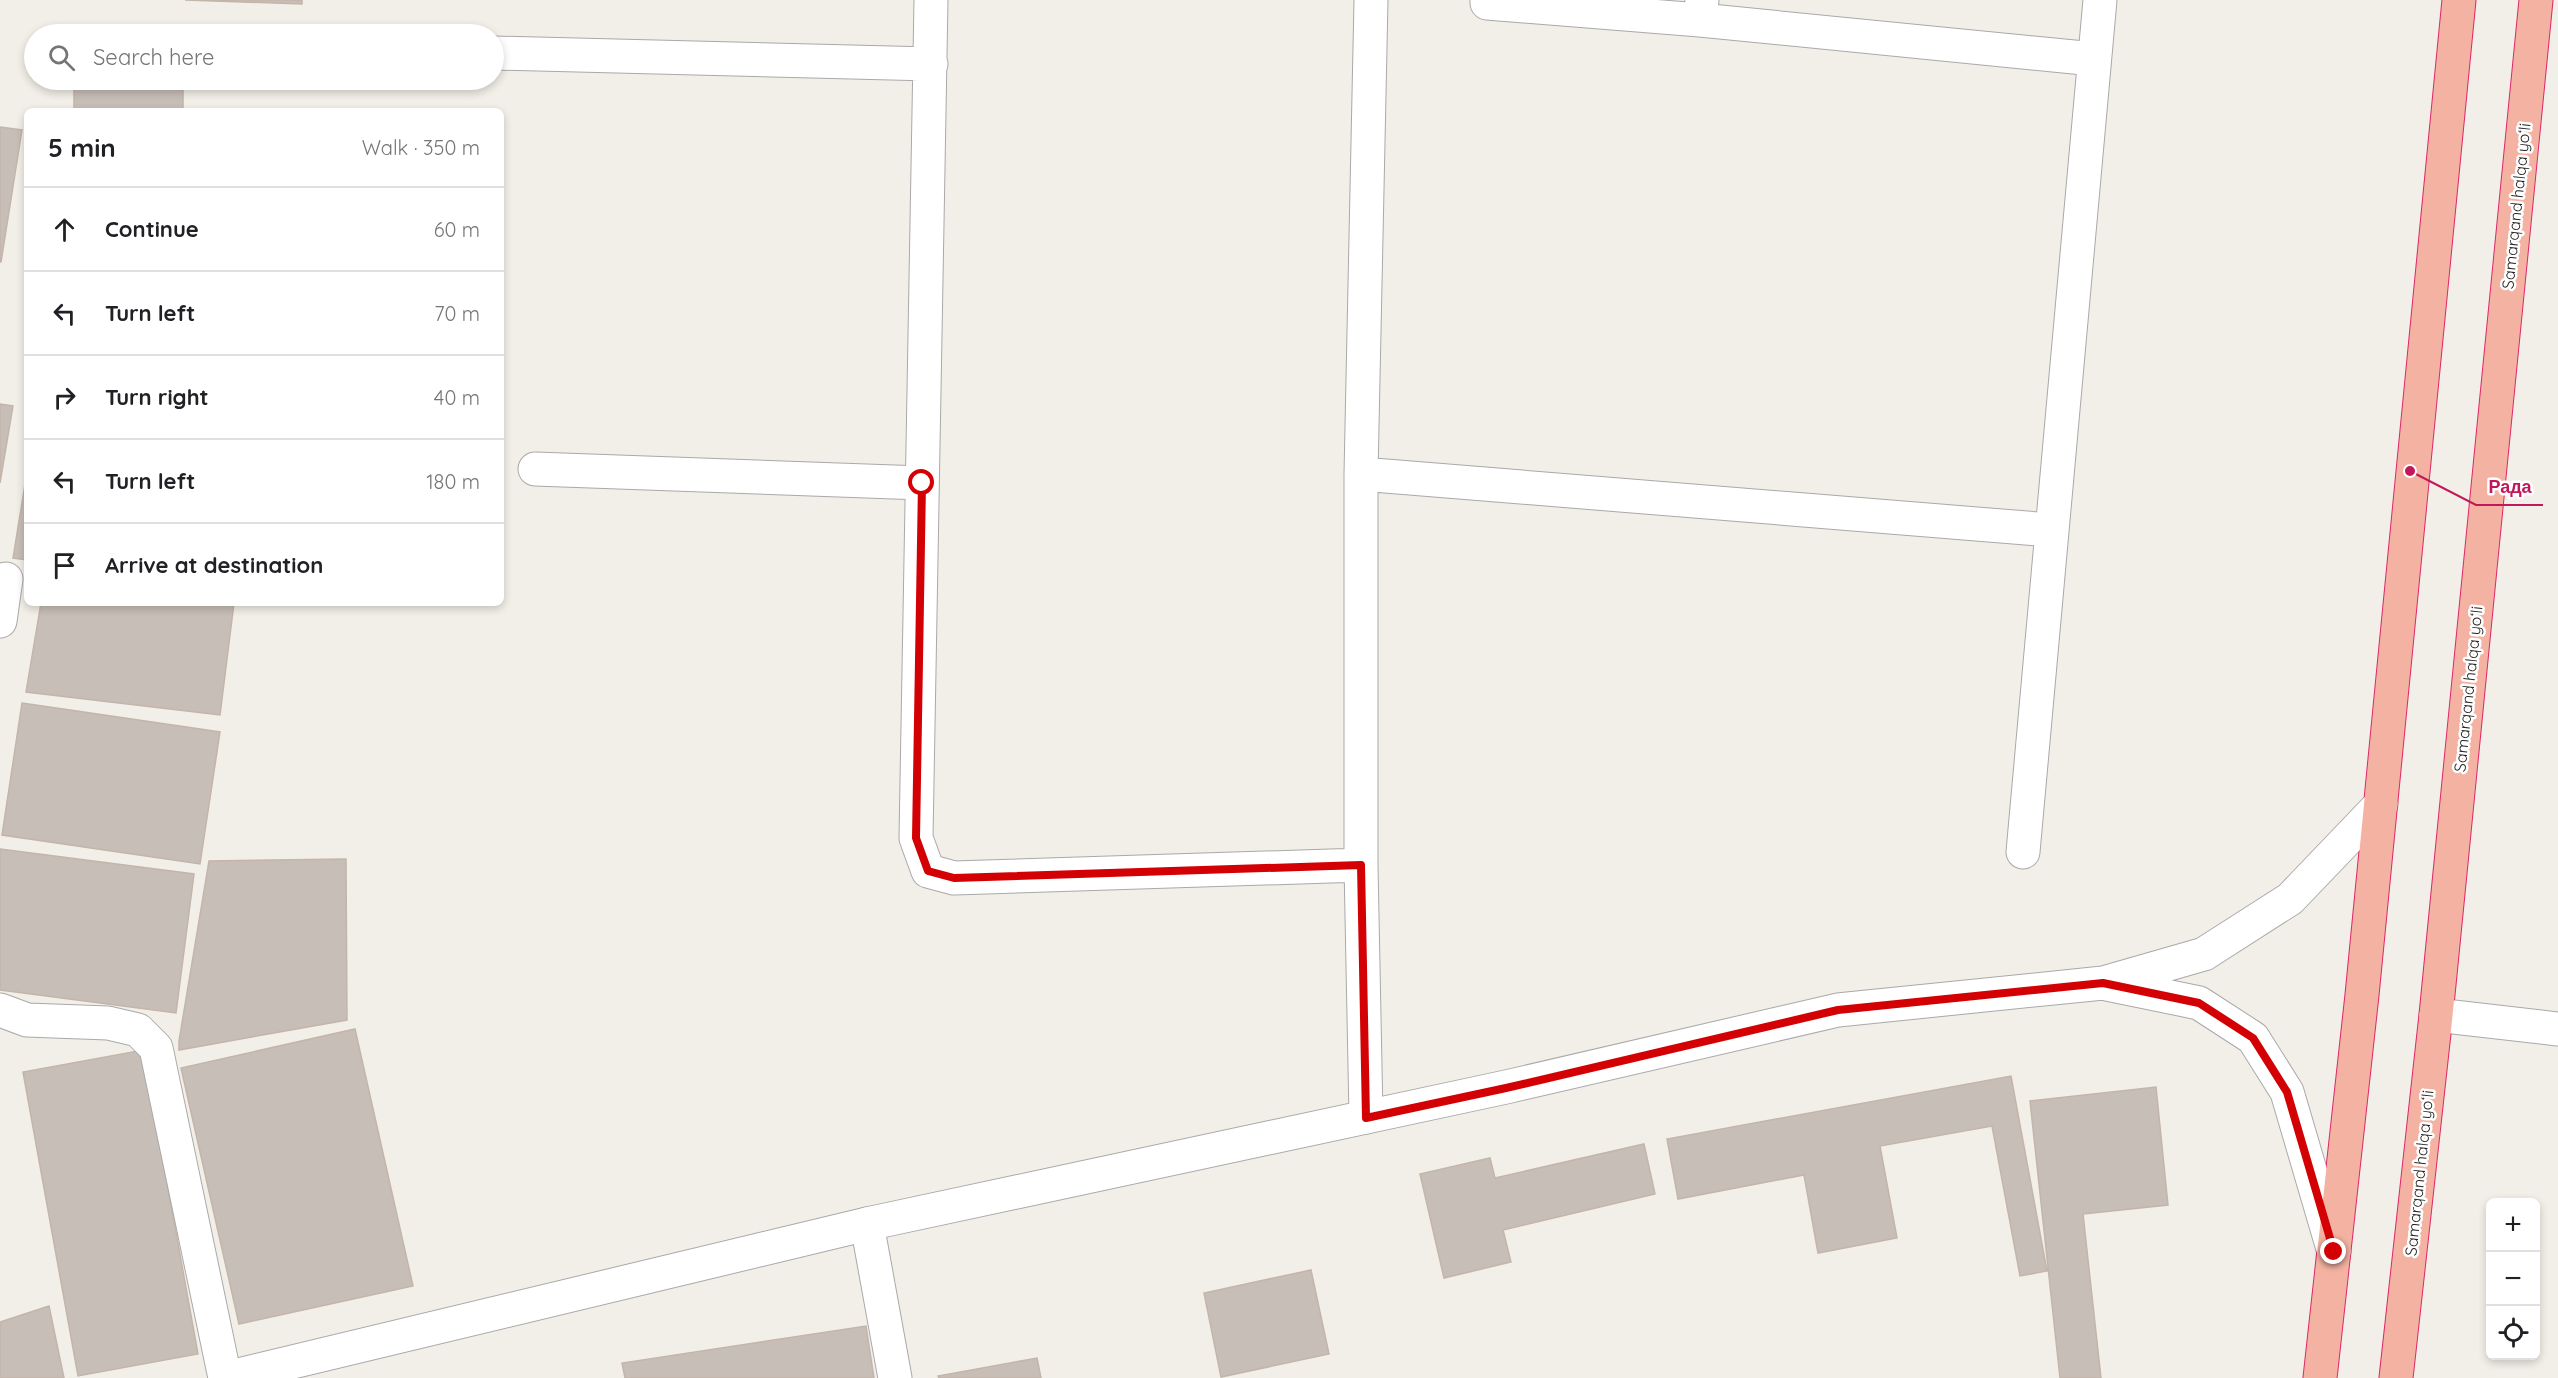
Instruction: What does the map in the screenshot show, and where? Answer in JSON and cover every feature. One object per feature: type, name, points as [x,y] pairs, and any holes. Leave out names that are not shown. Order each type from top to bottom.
[{"type":"highway","points":[[2320,1378],[2381,804],[2459,0]]},
{"type":"highway","name":"Samarqand halqa yoʻli","points":[[2396,1378],[2436,1016],[2536,0]]},
{"type":"street","points":[[931,0],[916,838],[928,871],[954,878],[1361,865]]},
{"type":"street","points":[[1366,1118],[1361,865],[1361,474],[1371,0]]},
{"type":"street","points":[[1487,0],[1487,3],[1701,10],[2094,59]]},
{"type":"street","points":[[2023,852],[2100,0]]},
{"type":"street","points":[[504,53],[931,64]]},
{"type":"street","points":[[535,469],[922,483]]},
{"type":"street","points":[[1361,474],[2051,530]]},
{"type":"street","points":[[0,621],[6,579]]},
{"type":"street","points":[[0,1010],[27,1020],[108,1023],[138,1030],[156,1048],[225,1378],[867,1224],[1506,1088],[1838,1010],[2103,983],[2204,954],[2281,905],[2290,899],[2381,804]]},
{"type":"street","points":[[2103,983],[2199,1003],[2253,1038],[2287,1092],[2334,1252]]},
{"type":"street","points":[[2436,1016],[2558,1029]]},
{"type":"street","points":[[867,1224],[895,1378]]},
{"type":"building","points":[[185,0],[302,0],[302,4]]},
{"type":"building","points":[[74,90],[183,90],[183,108],[74,108]]},
{"type":"building","points":[[0,127],[22,130],[1,262],[0,262]]},
{"type":"building","points":[[0,404],[13,406],[0,483]]},
{"type":"building","points":[[24,490],[24,560],[13,558]]},
{"type":"building","points":[[40,606],[234,606],[220,715],[26,692]]},
{"type":"building","points":[[22,703],[220,732],[200,864],[2,835]]},
{"type":"building","points":[[0,849],[194,874],[176,1013],[0,990]]},
{"type":"building","points":[[346,859],[347,1020],[179,1050],[209,861]]},
{"type":"building","points":[[355,1029],[413,1286],[239,1324],[181,1068]]},
{"type":"building","points":[[143,1050],[198,1354],[78,1376],[23,1072]]},
{"type":"building","points":[[2011,1076],[2047,1271],[2020,1276],[1992,1126],[1880,1146],[1897,1238],[1818,1253],[1804,1175],[1678,1199],[1667,1139]]},
{"type":"building","points":[[2156,1087],[2168,1205],[2083,1214],[2101,1378],[2060,1378],[2030,1101]]},
{"type":"building","points":[[1644,1144],[1655,1194],[1503,1230],[1511,1262],[1444,1278],[1420,1174],[1490,1158],[1495,1178]]},
{"type":"building","points":[[1311,1270],[1329,1354],[1221,1377],[1204,1293]]},
{"type":"building","points":[[49,1306],[64,1378],[0,1378],[0,1322]]},
{"type":"building","points":[[866,1326],[874,1378],[625,1378],[622,1363]]},
{"type":"building","points":[[1037,1358],[1041,1378],[939,1378],[938,1376]]},
{"type":"place","name":"Рада","points":[[2410,471]]},
{"type":"route","points":[[922,483],[916,838],[928,871],[954,878],[1361,865],[1366,1118],[1506,1088],[1838,1010],[2103,983],[2199,1003],[2253,1038],[2287,1092],[2334,1252]]}]
